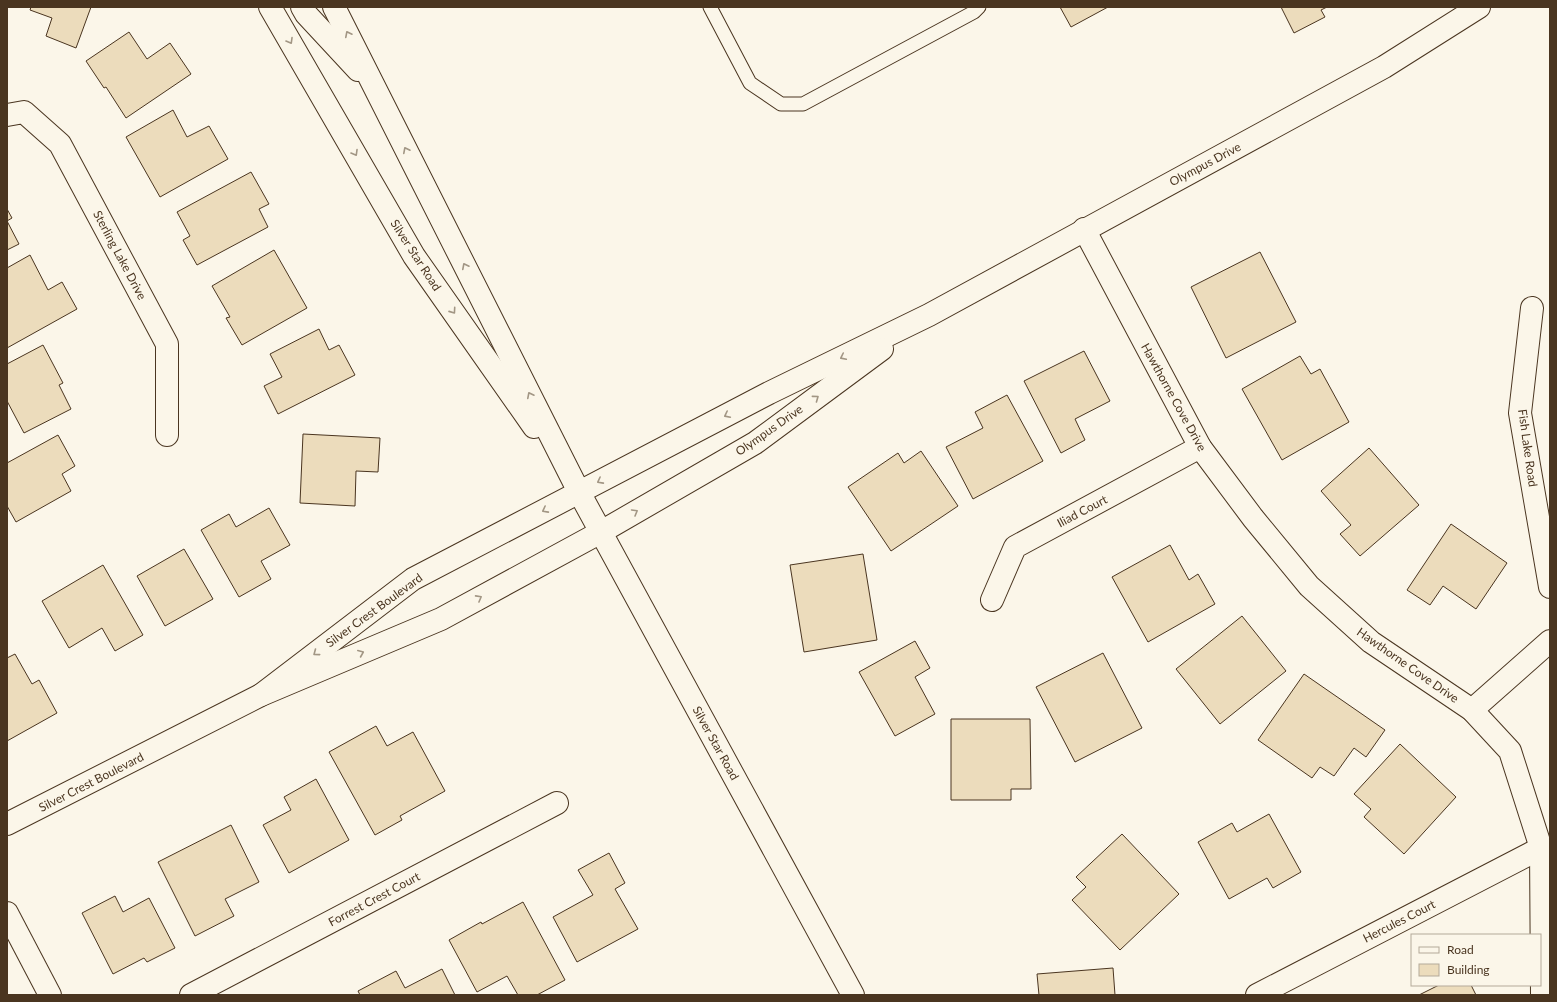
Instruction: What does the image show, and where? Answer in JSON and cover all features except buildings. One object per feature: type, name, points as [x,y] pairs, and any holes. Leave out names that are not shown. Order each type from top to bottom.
[{"type":"street","name":"Silver Star Road","points":[[270,7],[414,256],[579,492]]},
{"type":"street","points":[[302,7],[306,14],[376,90]]},
{"type":"street","name":"Silver Star Road","points":[[334,7],[579,492],[853,995]]},
{"type":"street","name":"Olympus Drive","points":[[579,492],[762,397],[929,315],[1084,229],[1384,67],[1479,7]]},
{"type":"street","name":"Sterling Lake Drive","points":[[7,115],[24,112],[60,144],[167,344],[167,435]]},
{"type":"street","name":"Hawthorne Cove Drive","points":[[1084,229],[1200,447],[1253,518],[1309,586],[1371,642],[1472,710],[1510,751],[1542,848],[1542,995]]},
{"type":"street","name":"Fish Lake Road","points":[[1532,308],[1520,413],[1550,587]]},
{"type":"street","name":"Olympus Drive","points":[[601,532],[755,443],[929,315]]},
{"type":"street","name":"Iliad Court","points":[[992,600],[1015,547],[1200,447]]},
{"type":"street","name":"Silver Crest Boulevard","points":[[261,695],[413,580],[579,492]]},
{"type":"street","name":"Silver Crest Boulevard","points":[[7,824],[261,695],[441,619],[601,532]]},
{"type":"street","points":[[1472,710],[1550,641]]},
{"type":"street","name":"Forrest Crest Court","points":[[190,995],[557,803]]},
{"type":"street","name":"Hercules Court","points":[[1257,995],[1542,848]]},
{"type":"street","points":[[7,913],[50,995]]},
{"type":"lane","points":[[710,7],[750,82],[781,104],[803,104],[974,12],[980,7]]}]
